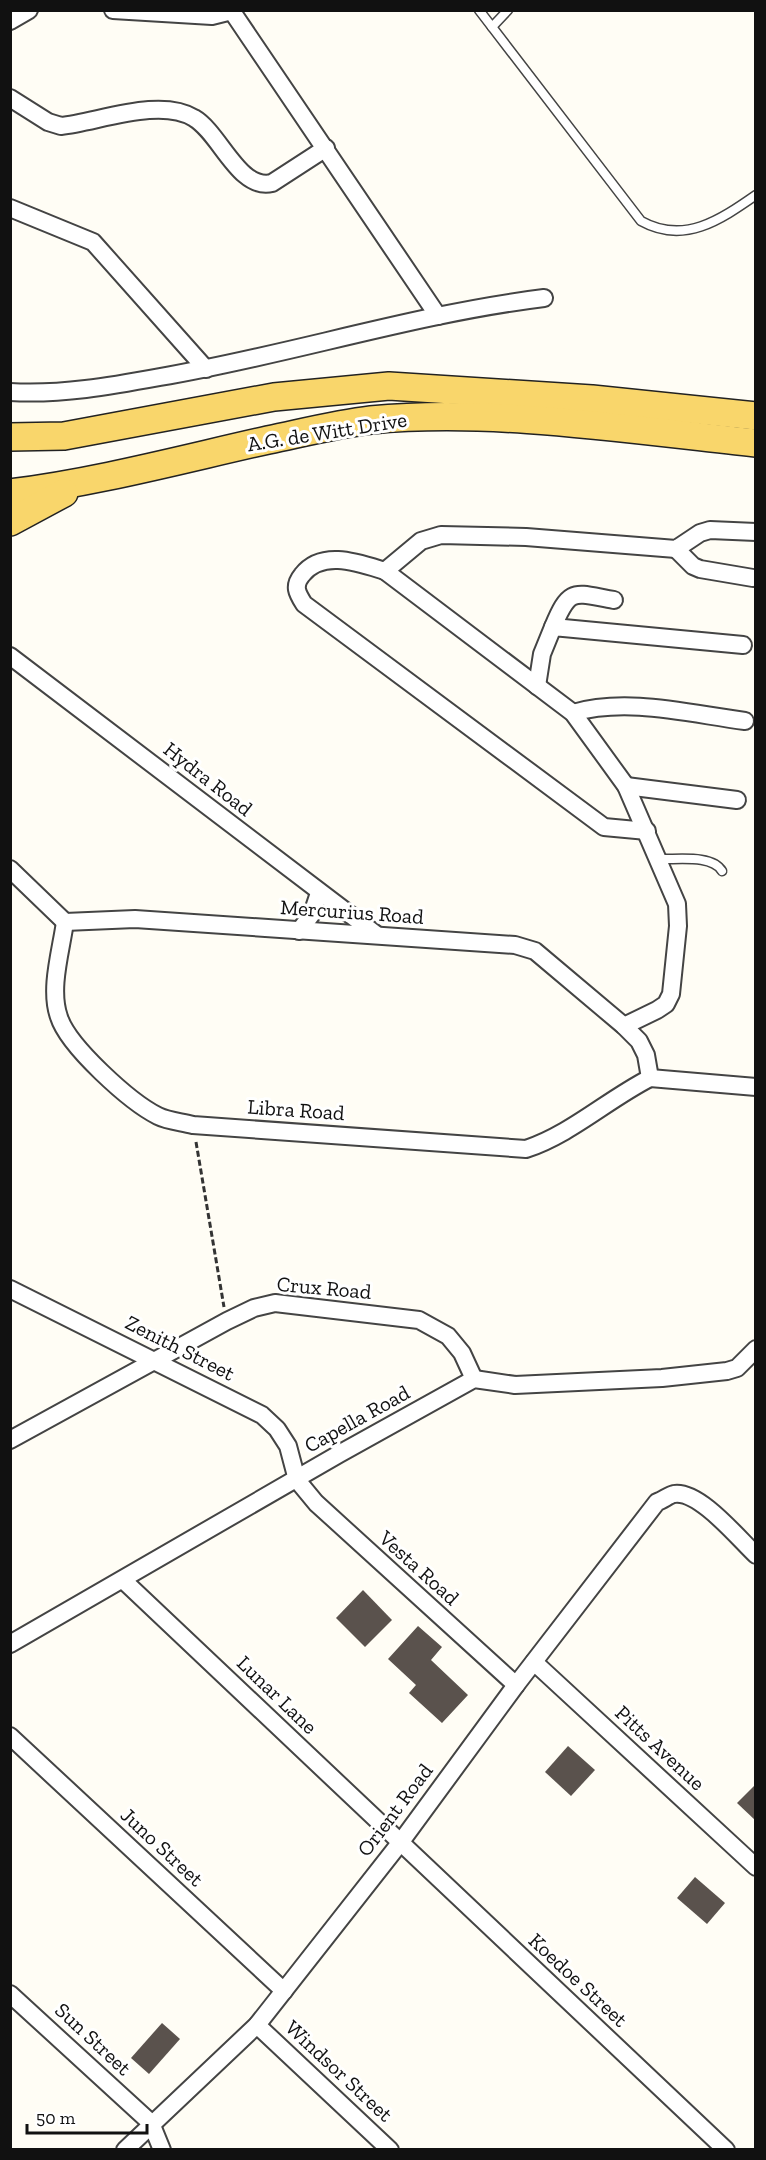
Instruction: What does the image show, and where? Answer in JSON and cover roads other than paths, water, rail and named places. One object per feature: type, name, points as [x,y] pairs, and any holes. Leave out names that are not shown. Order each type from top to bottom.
[{"type":"main road","name":"A.G. de Witt Drive","points":[[10,438],[64,436],[325,390],[389,386],[527,407],[591,412],[756,416]]},
{"type":"main road","name":"A.G. de Witt Drive","points":[[10,493],[95,480],[305,432],[369,421],[527,407]]},
{"type":"main road","name":"A.G. de Witt Drive","points":[[591,412],[756,443]]},
{"type":"main road","points":[[10,522],[49,500],[95,480]]},
{"type":"street","points":[[10,21],[29,10]]},
{"type":"street","points":[[113,10],[213,16],[232,11],[438,316]]},
{"type":"street","points":[[10,98],[48,122],[61,126],[149,111],[180,112],[192,116],[202,123],[243,174],[252,182],[262,185],[272,183],[326,148]]},
{"type":"street","points":[[10,208],[93,242],[206,369]]},
{"type":"street","points":[[10,392],[72,391],[206,369],[438,316],[544,298]]},
{"type":"street","points":[[385,571],[422,541],[441,535],[526,537],[676,549],[700,533],[710,531],[756,532]]},
{"type":"street","points":[[676,549],[693,566],[700,569],[753,578]]},
{"type":"street","points":[[624,1026],[666,1004],[671,994],[678,926],[677,904],[647,831],[626,786],[611,762],[573,713],[385,571],[336,559],[321,561],[306,569],[296,581],[296,592],[304,604],[604,827],[647,831]]},
{"type":"street","points":[[537,686],[542,654],[562,605],[570,597],[579,594],[614,600]]},
{"type":"street","points":[[553,627],[743,645]]},
{"type":"street","name":"Hydra Road","points":[[10,656],[378,936]]},
{"type":"street","points":[[573,713],[591,708],[620,706],[745,721]]},
{"type":"street","points":[[626,786],[737,800]]},
{"type":"street","points":[[10,869],[65,922]]},
{"type":"street","points":[[299,931],[312,914],[319,893]]},
{"type":"street","name":"Mercurius Road","points":[[65,922],[91,919],[135,919],[515,945],[535,951],[624,1026],[639,1041],[646,1055],[650,1078]]},
{"type":"street","name":"Libra Road","points":[[65,922],[56,996],[58,1016],[67,1036],[135,1100],[159,1117],[193,1125],[526,1149],[560,1134],[623,1092],[650,1078]]},
{"type":"street","points":[[650,1078],[756,1087]]},
{"type":"street","name":"Zenith Street","points":[[10,1289],[262,1415],[277,1429],[288,1446],[297,1480]]},
{"type":"street","name":"Crux Road","points":[[10,1440],[227,1321],[254,1308],[275,1303],[419,1320],[448,1336],[462,1353],[474,1379]]},
{"type":"street","points":[[474,1379],[515,1385],[549,1385],[694,1375],[737,1368],[756,1349]]},
{"type":"street","name":"Capella Road","points":[[10,1644],[474,1379]]},
{"type":"street","name":"Vesta Road","points":[[297,1480],[316,1503],[349,1535],[516,1685]]},
{"type":"street","name":"Orient Road","points":[[125,2150],[257,2025],[400,1843],[516,1685],[657,1502],[673,1494],[687,1495],[702,1503],[756,1554]]},
{"type":"street","name":"Lunar Lane","points":[[123,1580],[400,1843]]},
{"type":"street","name":"Pitts Avenue","points":[[534,1662],[756,1867]]},
{"type":"street","name":"Juno Street","points":[[10,1736],[284,1991]]},
{"type":"street","name":"Koedoe Street","points":[[400,1843],[726,2150]]},
{"type":"street","name":"Sun Street","points":[[10,1994],[151,2123],[162,2150]]},
{"type":"street","name":"Windsor Street","points":[[257,2025],[390,2150]]},
{"type":"lane","points":[[480,10],[641,221],[659,231],[710,225],[756,195]]},
{"type":"lane","points":[[492,27],[508,10]]},
{"type":"lane","points":[[657,859],[710,861],[719,866],[722,872]]}]
